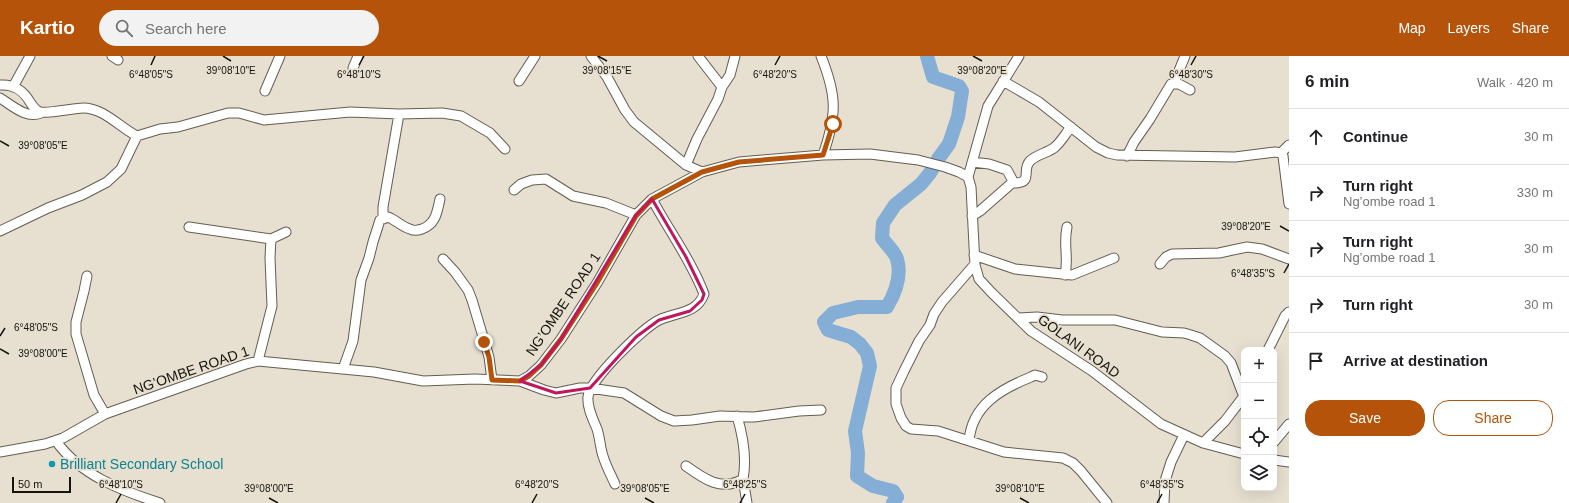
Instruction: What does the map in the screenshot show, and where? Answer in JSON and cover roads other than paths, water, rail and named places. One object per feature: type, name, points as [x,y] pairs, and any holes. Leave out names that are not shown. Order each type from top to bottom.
[{"type":"street","points":[[13,87],[30,56]]},
{"type":"street","points":[[265,91],[280,56]]},
{"type":"street","points":[[353,68],[358,56]]},
{"type":"street","points":[[519,81],[535,56]]},
{"type":"street","points":[[591,56],[607,77],[624,110],[634,122],[686,165],[702,172]]},
{"type":"street","points":[[698,56],[722,86]]},
{"type":"street","points":[[686,165],[697,139],[718,99],[722,86],[730,75],[735,56]]},
{"type":"street","points":[[821,56],[829,76],[834,95],[833,124],[823,155]]},
{"type":"street","points":[[968,177],[988,106],[1019,56]]},
{"type":"street","points":[[1127,156],[1170,84],[1174,83],[1186,56]]},
{"type":"street","points":[[1003,80],[1039,102],[1096,147],[1118,156],[1235,157],[1280,152],[1289,145]]},
{"type":"street","points":[[1174,83],[1190,90]]},
{"type":"street","points":[[0,85],[13,87],[24,92],[34,109],[41,113]]},
{"type":"street","points":[[0,98],[28,115],[35,116],[41,113],[82,108],[95,109],[137,136]]},
{"type":"street","points":[[0,231],[42,210],[82,195],[107,182],[121,170],[137,136],[160,129],[178,127],[228,113],[264,120],[350,112],[399,114],[442,113],[461,116],[490,133],[505,149]]},
{"type":"street","points":[[343,369],[353,341],[361,280],[377,228],[382,219],[399,114]]},
{"type":"street","points":[[1013,182],[1024,182],[1027,164],[1055,147],[1071,127]]},
{"type":"street","points":[[1280,152],[1283,156],[1289,204]]},
{"type":"street","name":"NG’OMBE ROAD 1","points":[[0,451],[39,446],[56,441],[105,414],[258,361],[388,374],[408,380],[423,381],[475,379],[520,381],[529,376],[541,365],[561,339],[597,283],[636,216],[652,199],[702,172],[739,162],[823,155],[870,154],[918,160],[945,167],[968,177]]},
{"type":"street","points":[[972,162],[989,164],[1007,170],[1013,182]]},
{"type":"street","name":"GOLANI ROAD","points":[[968,177],[971,187],[975,259],[979,279],[990,292],[1031,331],[1092,372],[1161,424],[1203,443],[1241,453]]},
{"type":"street","points":[[514,190],[521,184],[532,180],[546,180],[573,196],[606,203],[636,216]]},
{"type":"street","points":[[972,216],[980,211],[1013,182]]},
{"type":"street","points":[[382,219],[390,218],[410,230],[425,228],[432,223],[437,216],[440,199]]},
{"type":"street","points":[[615,484],[603,456],[590,410],[588,398],[590,388],[636,337],[659,320],[690,311],[702,300],[704,294],[686,257],[652,199]]},
{"type":"street","points":[[189,227],[271,239],[286,232]]},
{"type":"street","points":[[1065,275],[1068,264],[1065,239],[1067,227]]},
{"type":"street","points":[[258,361],[272,306],[270,258],[271,239]]},
{"type":"street","points":[[1160,264],[1166,257],[1172,254],[1219,253],[1247,247],[1262,249],[1289,259]]},
{"type":"street","points":[[1107,503],[1081,470],[1073,463],[1063,458],[1004,452],[938,431],[911,429],[906,426],[896,404],[896,388],[934,314],[975,259],[1015,270],[1072,275],[1114,258]]},
{"type":"street","points":[[443,259],[455,272],[470,295],[489,357],[492,380]]},
{"type":"street","points":[[86,276],[84,292],[76,322],[76,334],[94,394],[105,414]]},
{"type":"street","points":[[1270,347],[1285,316],[1289,312]]},
{"type":"street","points":[[1019,318],[1037,317],[1062,320],[1115,320],[1162,332],[1184,333],[1191,335],[1200,338],[1225,356],[1231,363],[1241,389]]},
{"type":"street","points":[[969,441],[970,430],[983,406],[990,398],[1017,382],[1035,375],[1042,377]]},
{"type":"street","points":[[520,381],[556,393],[580,388],[624,393],[661,416],[674,421],[720,416],[754,417],[798,411],[821,410]]},
{"type":"street","points":[[1203,443],[1225,421],[1241,401]]},
{"type":"street","points":[[737,416],[741,431],[745,467],[743,479],[747,503]]},
{"type":"street","points":[[1277,438],[1289,424]]},
{"type":"street","points":[[1164,503],[1165,481],[1171,462],[1184,435]]},
{"type":"street","points":[[56,441],[64,452],[86,471],[115,486],[160,503]]},
{"type":"street","points":[[1277,460],[1289,462]]},
{"type":"street","points":[[686,466],[710,482],[725,484],[735,483],[743,479]]},
{"type":"waterway","points":[[893,503],[897,497],[893,491],[873,486],[857,476],[858,453],[855,431],[870,366],[867,353],[860,344],[851,337],[828,330],[824,322],[833,313],[858,307],[887,307],[893,296],[899,272],[897,259],[882,238],[883,223],[895,205],[921,184],[949,144],[958,117],[962,91],[959,86],[933,77],[927,56]]},
{"type":"place","name":"Brilliant Secondary School","points":[[52,464]]}]
